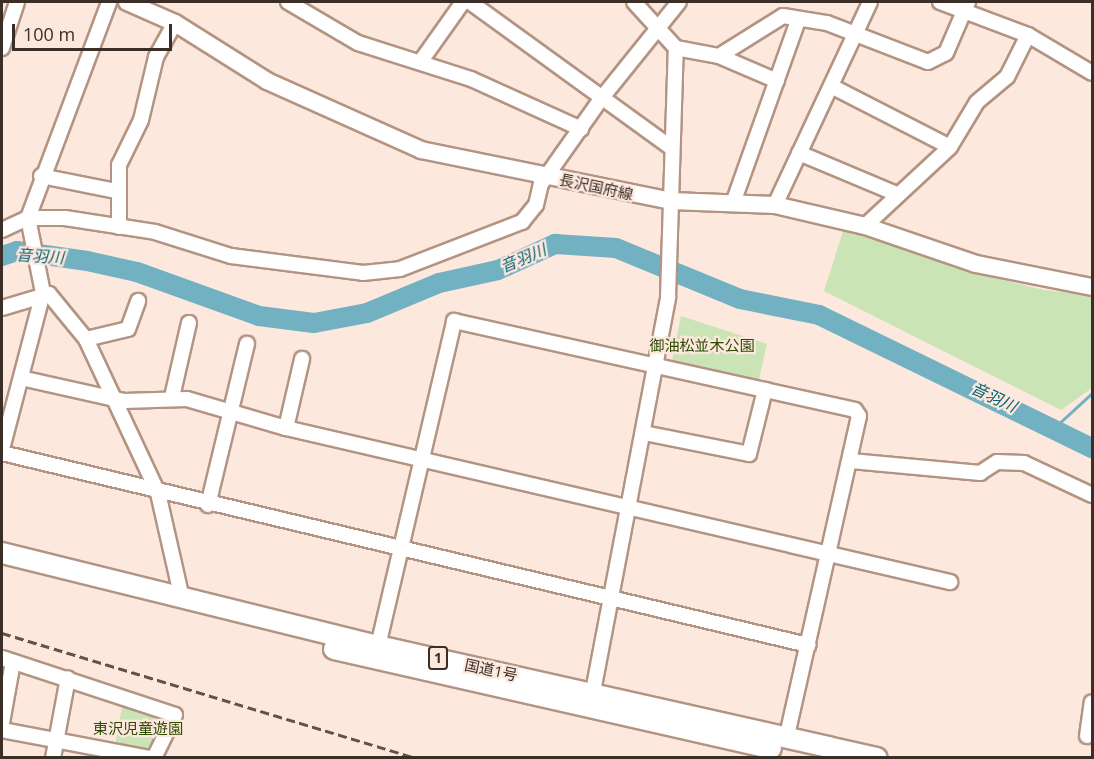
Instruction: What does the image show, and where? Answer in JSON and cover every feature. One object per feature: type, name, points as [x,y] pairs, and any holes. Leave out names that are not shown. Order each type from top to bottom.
[{"type":"highway","name":"国道1号","points":[[2,553],[182,599],[378,645],[811,758]]},
{"type":"highway","name":"国道1号","points":[[2,564],[592,700],[877,758]]},
{"type":"main road","name":"長沢国府線","points":[[127,2],[176,23],[267,81],[421,150],[671,201],[775,205],[865,226],[976,264],[1092,287]]},
{"type":"street","points":[[2,48],[17,2]]},
{"type":"street","points":[[109,2],[41,176],[29,221],[43,290],[2,451],[158,493],[808,645]]},
{"type":"street","points":[[288,2],[358,44],[422,61],[581,129]]},
{"type":"street","points":[[422,61],[463,2]]},
{"type":"street","points":[[470,2],[670,147]]},
{"type":"street","points":[[634,2],[676,48],[719,56],[777,81]]},
{"type":"street","points":[[3,226],[29,221],[119,227],[231,256],[363,273],[400,269],[522,222],[601,99],[656,24],[679,2]]},
{"type":"street","points":[[775,205],[833,87],[870,2]]},
{"type":"street","points":[[940,2],[966,6],[1028,35],[1092,74]]},
{"type":"street","points":[[719,56],[783,16],[856,33],[928,62],[946,53],[966,6]]},
{"type":"street","points":[[733,203],[798,20]]},
{"type":"street","points":[[119,227],[116,191],[119,165],[141,120],[156,57],[176,23]]},
{"type":"street","points":[[865,226],[894,193],[951,147],[977,102],[1007,77],[1028,35]]},
{"type":"street","points":[[592,700],[668,297],[670,147],[676,48]]},
{"type":"street","points":[[833,87],[951,147]]},
{"type":"street","points":[[800,153],[894,193]]},
{"type":"street","points":[[41,176],[116,191]]},
{"type":"street","points":[[2,309],[43,290]]},
{"type":"street","points":[[43,290],[62,306],[86,339],[158,493],[182,599]]},
{"type":"street","points":[[86,339],[128,329],[138,301]]},
{"type":"street","points":[[378,645],[421,460],[457,320],[855,410],[859,416],[851,461],[786,739]]},
{"type":"street","points":[[172,397],[189,322]]},
{"type":"street","points":[[208,505],[248,344]]},
{"type":"street","points":[[286,428],[302,359]]},
{"type":"street","points":[[21,378],[114,398],[172,397],[286,428],[950,582]]},
{"type":"street","points":[[644,433],[749,454],[765,390]]},
{"type":"street","points":[[851,461],[980,473],[998,462],[1024,463],[1092,495]]},
{"type":"street","points":[[2,723],[8,660],[175,715],[150,757],[2,730]]},
{"type":"street","points":[[52,758],[68,678]]},
{"type":"street","points":[[1087,736],[1092,702]]},
{"type":"green space","points":[[845,225],[974,273],[1044,290],[1092,295],[1092,388],[1061,410],[824,291]]},
{"type":"green space","name":"御油松並木公園","points":[[681,316],[767,344],[758,384],[671,366]]},
{"type":"green space","name":"東沢児童遊園","points":[[123,701],[170,718],[152,752],[115,746]]},
{"type":"waterway","name":"音羽川","points":[[2,256],[17,251],[87,261],[137,272],[259,316],[314,323],[367,313],[439,283],[498,270],[555,244],[616,248],[740,299],[819,315],[1092,448]]},
{"type":"waterway","points":[[1056,426],[1092,393]]},
{"type":"railway","points":[[2,633],[416,758]]}]
